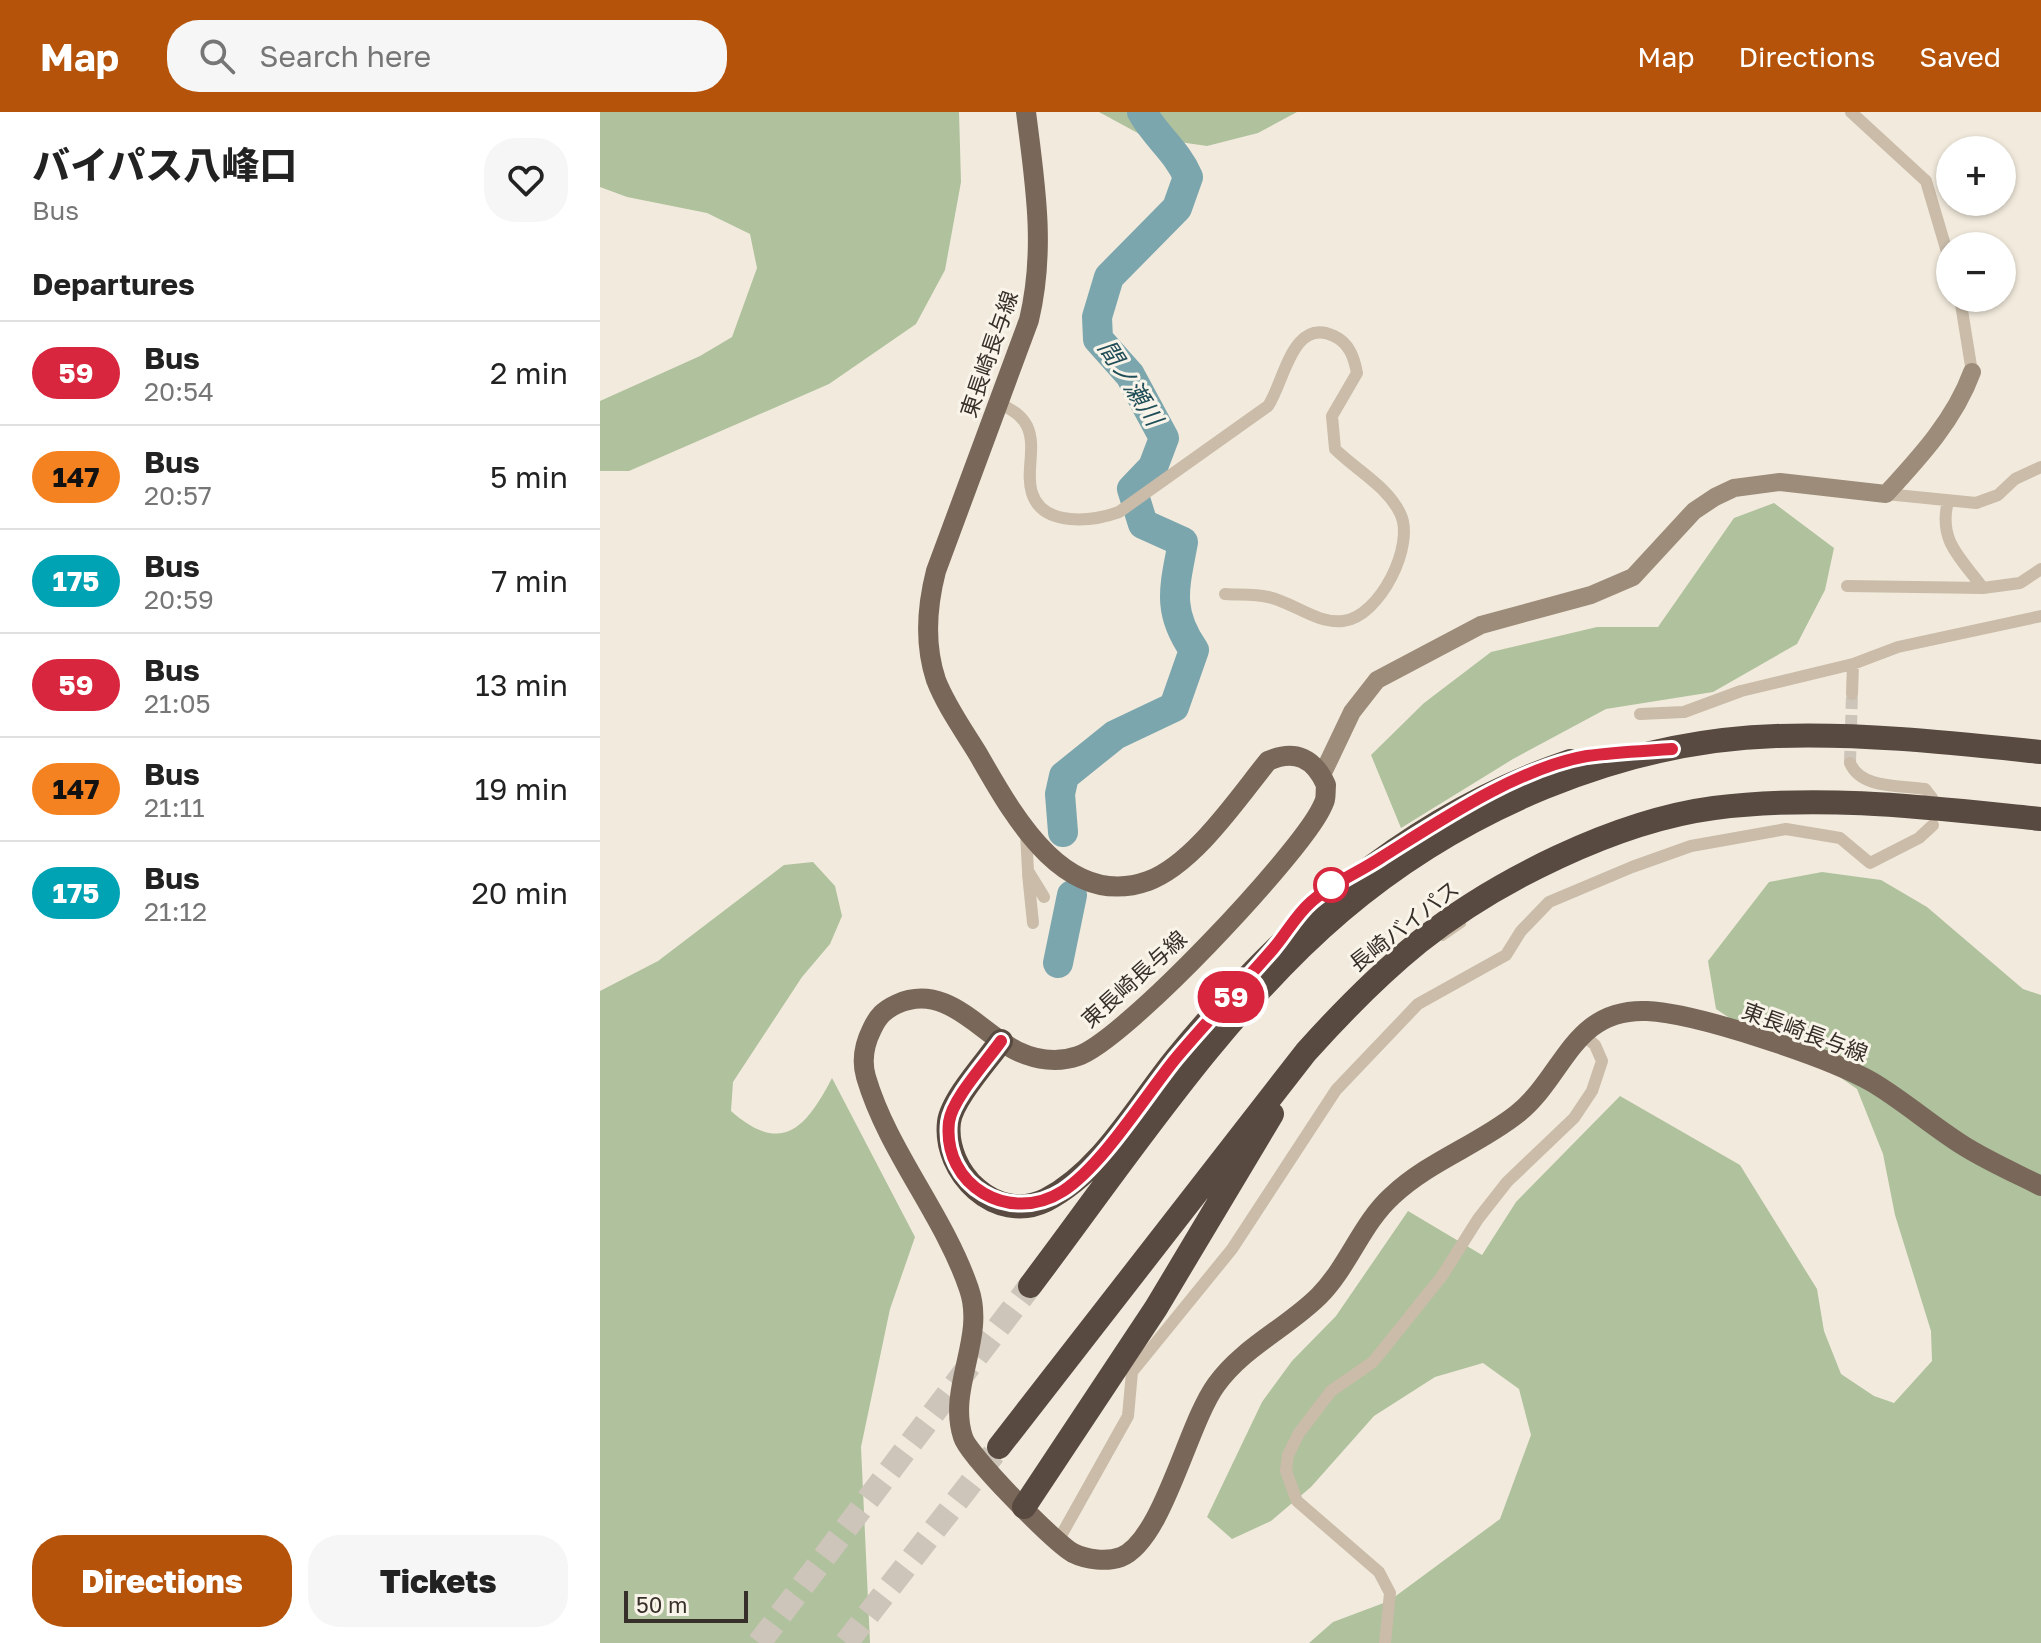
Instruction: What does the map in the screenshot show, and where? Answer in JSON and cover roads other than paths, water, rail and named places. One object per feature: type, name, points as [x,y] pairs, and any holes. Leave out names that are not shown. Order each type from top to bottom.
[{"type":"highway","points":[[1001,1041],[949,1119],[949,1148],[955,1165],[984,1196],[1015,1206],[1041,1202],[1064,1190],[1088,1168],[1178,1056],[1275,947],[1376,861],[1435,824],[1540,772],[1585,757],[1776,736],[1915,739],[2041,752]]},
{"type":"highway","points":[[1030,1286],[1144,1135],[1281,969],[1341,910],[1447,836],[1555,783],[1672,749]]},
{"type":"highway","name":"長崎バイパス","points":[[999,1447],[1306,1052],[1359,994],[1420,941],[1483,899],[1607,838],[1650,823],[1712,809],[1773,803],[1849,802],[2041,819]]},
{"type":"highway","points":[[1144,1135],[1215,1017]]},
{"type":"highway","points":[[1024,1507],[1156,1308],[1306,1052]]},
{"type":"main road","name":"東長崎長与線","points":[[1026,112],[1039,217],[1037,284],[1029,320],[944,542],[929,601],[928,630],[936,680],[987,770],[1039,849],[1079,876],[1124,886],[1167,873],[1185,858],[1268,761],[1284,754],[1302,756],[1322,775],[1325,797],[1318,814],[1294,846],[1213,939],[1103,1043],[1079,1056],[1041,1059],[1001,1041],[954,1006],[930,999],[906,999],[882,1011],[868,1036],[862,1063],[888,1131],[960,1264],[973,1300],[973,1338],[960,1408],[963,1440],[1024,1507],[1077,1556],[1101,1560],[1120,1558],[1137,1547],[1153,1525],[1192,1428],[1213,1388],[1234,1363],[1321,1295],[1386,1201],[1421,1172],[1515,1115],[1541,1092],[1581,1033],[1612,1015],[1647,1011],[1737,1032],[1863,1077],[1960,1144],[2041,1186]]},
{"type":"street","points":[[1851,112],[1926,181],[1941,232]]},
{"type":"street","points":[[1886,494],[1916,461],[1962,398],[1972,372],[1962,312]]},
{"type":"street","points":[[999,403],[1015,412],[1026,425],[1030,439],[1031,493],[1039,505],[1073,520],[1096,520],[1119,512],[1268,406],[1280,389],[1292,348],[1304,337],[1318,333],[1332,335],[1344,343],[1353,356],[1357,373],[1332,416],[1335,449],[1390,496],[1402,516],[1403,541],[1383,597],[1365,612],[1344,621],[1320,618],[1268,597],[1225,594]]},
{"type":"street","points":[[1322,775],[1352,712],[1377,680],[1481,625],[1591,595],[1633,577],[1694,511],[1734,488],[1780,482],[1976,503],[1998,495],[2015,479],[2041,467]]},
{"type":"street","points":[[1948,501],[1942,524],[1947,538],[1983,588]]},
{"type":"street","points":[[1847,586],[1983,588],[2020,583],[2041,569]]},
{"type":"street","points":[[1640,714],[1684,712],[1741,691],[1853,664],[1898,647],[2041,616]]},
{"type":"street","points":[[1852,694],[1853,664]]},
{"type":"street","points":[[1850,763],[1855,774],[1864,780],[1925,789],[1932,798]]},
{"type":"street","points":[[1058,1541],[1128,1416],[1132,1372],[1232,1249],[1336,1090],[1418,1004],[1506,955],[1521,931],[1549,902],[1647,861],[1691,846],[1786,829],[1840,838],[1870,863],[1919,838],[1933,825]]},
{"type":"street","points":[[1026,830],[1033,923]]},
{"type":"street","points":[[1028,871],[1044,897]]},
{"type":"street","points":[[1385,1643],[1390,1593],[1379,1572],[1297,1501],[1286,1471],[1288,1455],[1299,1433],[1331,1391],[1373,1362],[1442,1276],[1507,1182],[1574,1118],[1592,1091],[1602,1061],[1595,1045],[1581,1033]]},
{"type":"lane","points":[[1486,906],[1607,838]]},
{"type":"lane","points":[[1342,879],[1376,861]]},
{"type":"lane","points":[[1440,940],[1475,914]]},
{"type":"lane","points":[[1275,947],[1299,916]]},
{"type":"lane","points":[[1359,994],[1427,947]]},
{"type":"waterway","name":"間ノ瀬川","points":[[1063,832],[1060,794],[1064,776],[1115,735],[1174,707],[1194,650],[1185,636],[1176,610],[1176,585],[1183,542],[1143,524],[1132,489],[1153,467],[1164,438],[1130,375],[1098,339],[1097,317],[1109,277],[1177,208],[1188,177],[1142,112]]},
{"type":"waterway","name":"間ノ瀬川","points":[[1058,963],[1072,895]]},
{"type":"tunnel","points":[[1850,763],[1852,694]]},
{"type":"tunnel","points":[[759,1643],[1030,1286]]},
{"type":"tunnel","points":[[846,1643],[999,1447]]}]
